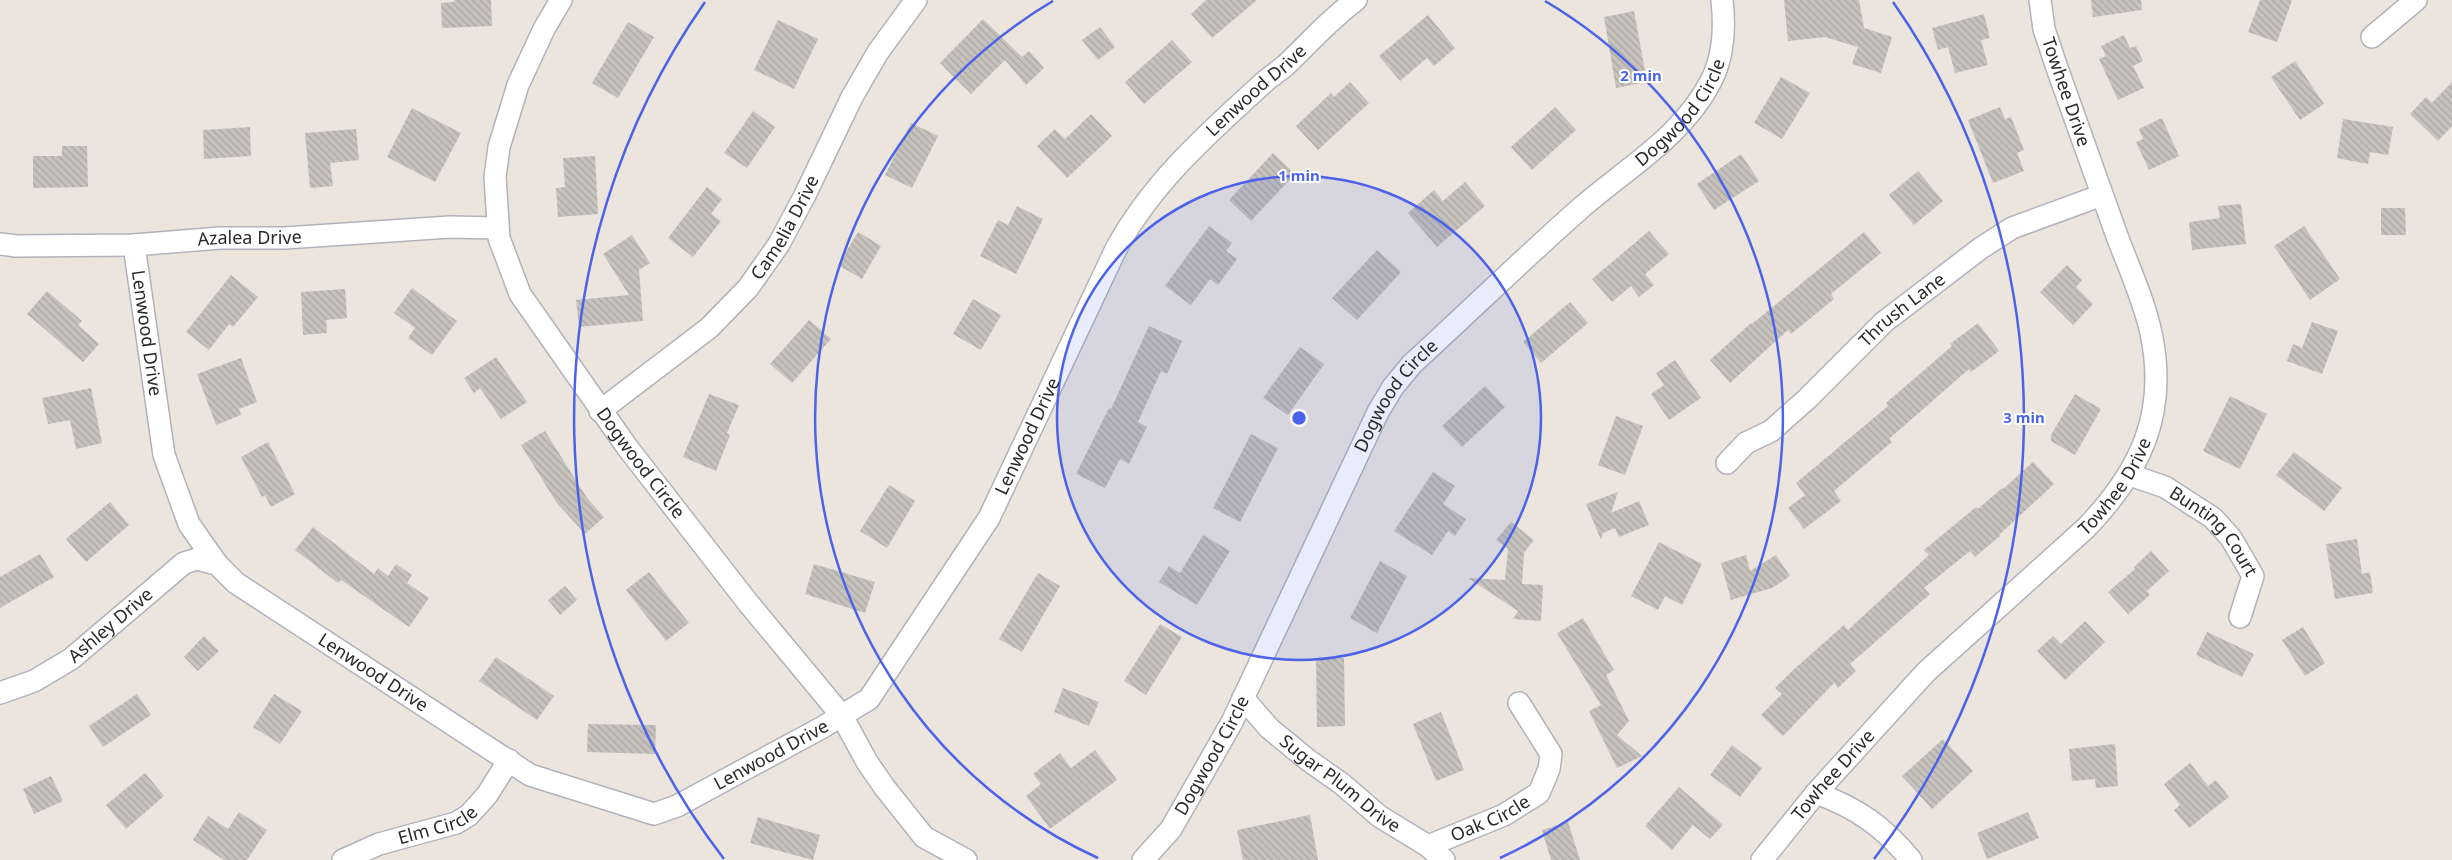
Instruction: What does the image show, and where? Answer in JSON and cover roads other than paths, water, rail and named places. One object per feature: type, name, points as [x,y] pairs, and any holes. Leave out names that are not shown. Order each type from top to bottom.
[{"type":"street","name":"Dogwood Circle","points":[[561,0],[544,29],[518,85],[499,147],[495,177],[498,228],[505,256],[520,294],[600,411],[749,604],[842,716],[876,775],[924,837],[966,860]]},
{"type":"street","name":"Camelia Drive","points":[[600,411],[709,328],[748,288],[779,244],[806,195],[852,97],[878,52],[916,0]]},
{"type":"street","name":"Lenwood Drive","points":[[134,244],[164,455],[189,524],[217,564],[236,582],[530,775],[654,814],[699,796],[869,699],[989,518],[1129,224],[1167,175],[1212,130],[1262,84],[1286,65],[1308,41],[1356,0]]},
{"type":"street","name":"Dogwood Circle","points":[[1143,860],[1171,829],[1232,722],[1364,440],[1393,387],[1412,364],[1580,209],[1677,128],[1695,107],[1712,80],[1722,51],[1724,22],[1722,0]]},
{"type":"street","name":"Towhee Drive","points":[[1762,860],[1816,793],[1926,672],[2106,508],[2130,475],[2145,442],[2157,390],[2153,349],[2145,312],[2057,68],[2044,29],[2040,0]]},
{"type":"street","points":[[2372,38],[2416,0]]},
{"type":"street","name":"Thrush Lane","points":[[1727,463],[1746,443],[1771,431],[1807,399],[1884,322],[1981,248],[2012,228],[2102,195]]},
{"type":"street","name":"Azalea Drive","points":[[0,244],[16,246],[134,244],[220,238],[286,238],[450,227],[498,228]]},
{"type":"street","name":"Bunting Court","points":[[2130,475],[2165,487],[2213,518],[2231,538],[2253,576],[2240,616]]},
{"type":"street","name":"Ashley Drive","points":[[0,693],[34,681],[71,659],[184,563],[197,559],[217,564]]},
{"type":"street","name":"Sugar Plum Drive","points":[[1243,698],[1269,728],[1308,760],[1342,784],[1379,816],[1428,846],[1444,860]]},
{"type":"street","name":"Oak Circle","points":[[1428,846],[1504,815],[1529,802],[1539,793],[1550,768],[1551,754],[1520,703]]},
{"type":"street","name":"Elm Circle","points":[[343,860],[379,844],[456,823],[463,819],[487,795],[509,760]]},
{"type":"street","points":[[1816,793],[1844,803],[1864,815],[1893,838],[1911,860]]}]
